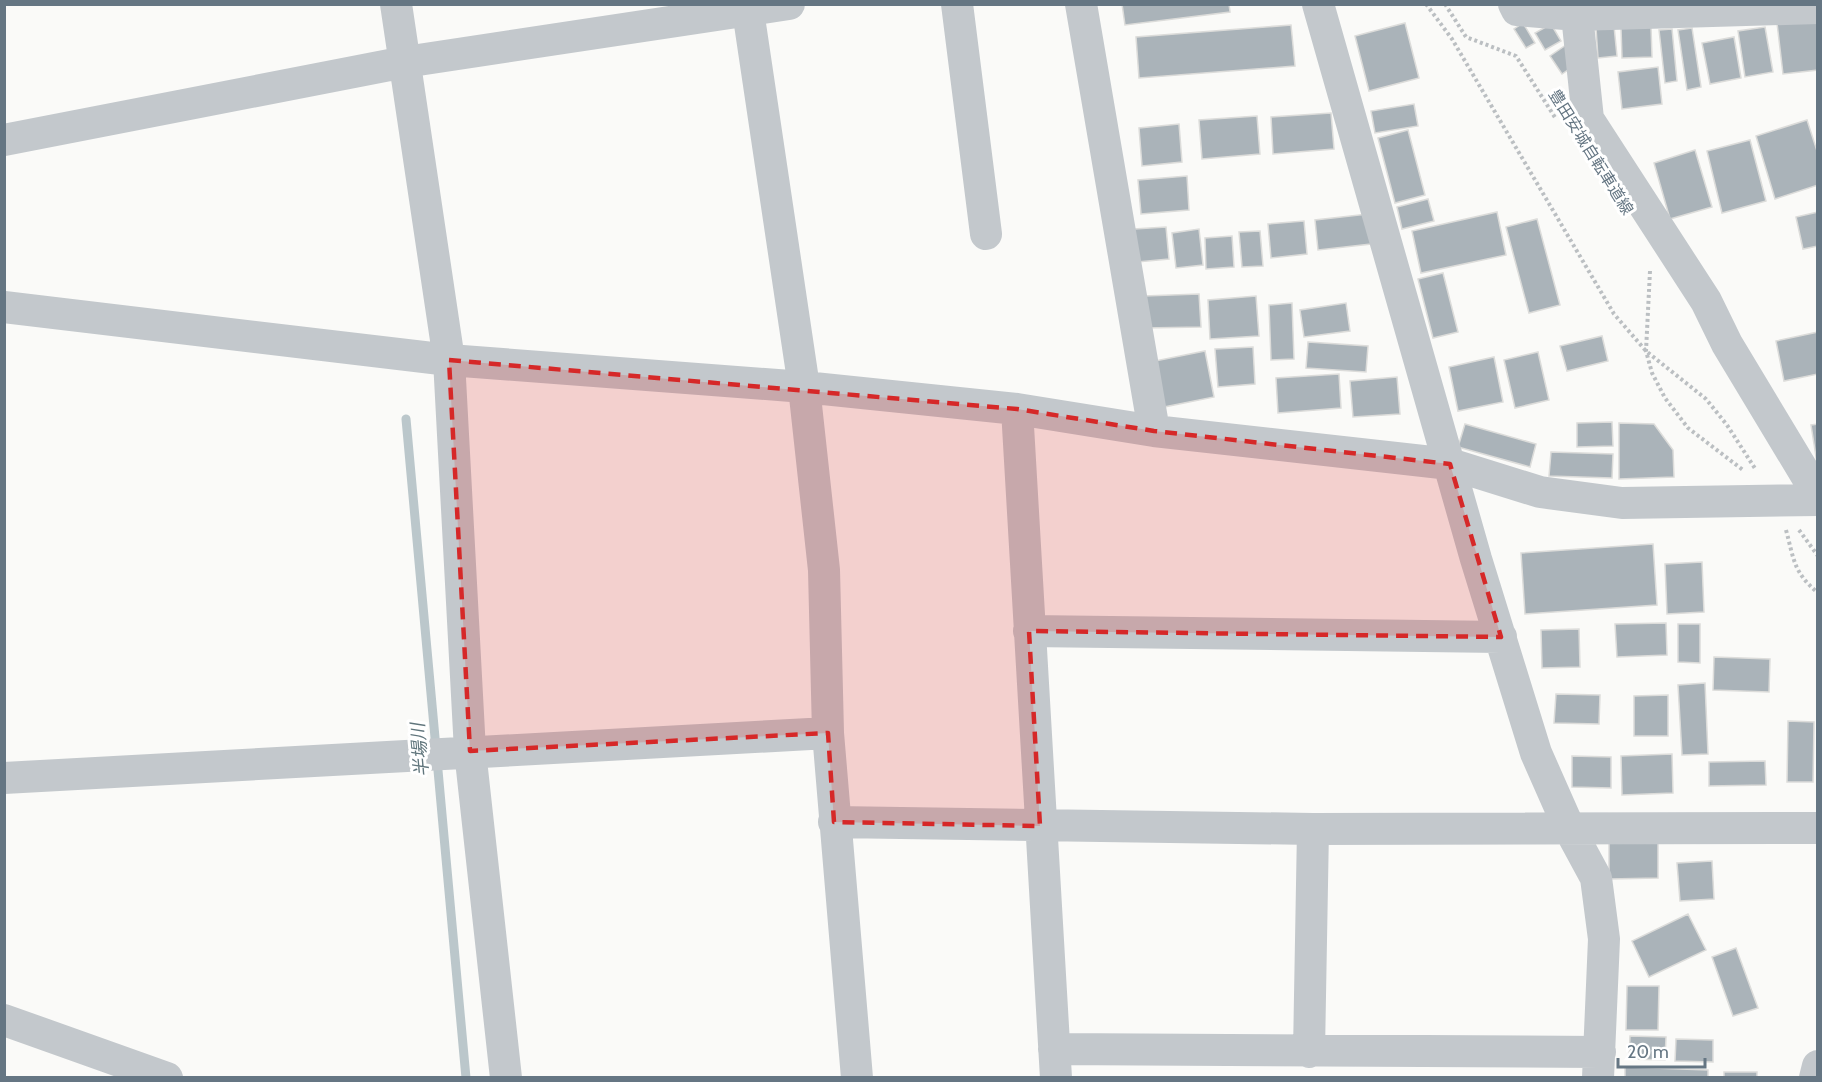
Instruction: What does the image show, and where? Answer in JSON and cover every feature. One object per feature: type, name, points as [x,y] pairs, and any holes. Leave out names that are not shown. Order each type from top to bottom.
[{"type":"street","points":[[396,4],[449,360],[470,752],[506,1077]]},
{"type":"street","points":[[4,140],[405,62],[748,8],[789,4]]},
{"type":"street","points":[[957,4],[986,234]]},
{"type":"street","points":[[1081,4],[1154,431]]},
{"type":"street","points":[[1017,409],[1055,1063],[1309,1053],[1599,1065],[1603,929],[1596,878],[1570,830],[1536,753],[1450,464],[1318,4]]},
{"type":"street","points":[[1514,4],[1518,10],[1577,15],[1818,8]]},
{"type":"street","points":[[748,8],[804,387],[824,570],[828,733],[857,1077]]},
{"type":"street","points":[[1577,15],[1588,119],[1706,301],[1727,344],[1818,495]]},
{"type":"street","points":[[4,307],[449,360],[804,387],[1017,409],[1154,431],[1450,464],[1540,492],[1622,503],[1818,500]]},
{"type":"street","points":[[1029,631],[1501,637]]},
{"type":"street","points":[[4,778],[828,733]]},
{"type":"street","points":[[834,822],[1313,830],[1818,828]]},
{"type":"street","points":[[1309,1053],[1313,830]]},
{"type":"street","points":[[4,1020],[167,1077]]},
{"type":"street","points":[[1815,1077],[1818,1066]]},
{"type":"path","points":[[1426,4],[1452,39],[1614,314],[1646,351],[1706,399],[1727,425],[1818,556]]},
{"type":"path","name":"豊田安城自転車道線","points":[[1445,4],[1466,37],[1516,56],[1561,127]]},
{"type":"path","points":[[1645,261],[1650,270],[1646,351],[1652,373],[1665,398],[1688,429],[1733,462],[1777,500],[1794,567],[1804,582],[1818,593]]},
{"type":"highlighted area","points":[[449,360],[1017,409],[1154,431],[1450,464],[1501,637],[1029,631],[1040,826],[834,822],[828,733],[470,751]]},
{"type":"building","points":[[1122,4],[1229,4],[1230,12],[1125,25]]},
{"type":"building","points":[[1818,19],[1818,70],[1783,74],[1777,23]]},
{"type":"building","points":[[1405,23],[1419,78],[1369,91],[1355,36]]},
{"type":"building","points":[[1523,23],[1535,43],[1526,48],[1514,29]]},
{"type":"building","points":[[1551,24],[1561,41],[1545,50],[1535,33]]},
{"type":"building","points":[[1291,25],[1295,66],[1139,78],[1136,37]]},
{"type":"building","points":[[1614,26],[1617,56],[1598,58],[1596,28]]},
{"type":"building","points":[[1651,27],[1652,57],[1622,58],[1621,28]]},
{"type":"building","points":[[1765,27],[1773,72],[1745,77],[1738,31]]},
{"type":"building","points":[[1692,28],[1701,87],[1687,90],[1678,30]]},
{"type":"building","points":[[1672,29],[1677,81],[1665,83],[1659,30]]},
{"type":"building","points":[[1734,37],[1741,78],[1710,84],[1702,43]]},
{"type":"building","points":[[1566,45],[1578,63],[1562,74],[1550,56]]},
{"type":"building","points":[[1658,67],[1662,104],[1622,109],[1618,72]]},
{"type":"building","points":[[1414,104],[1418,126],[1375,133],[1371,111]]},
{"type":"building","points":[[1331,113],[1334,149],[1273,154],[1271,117]]},
{"type":"building","points":[[1257,116],[1260,154],[1202,159],[1199,120]]},
{"type":"building","points":[[1807,120],[1818,154],[1818,185],[1775,199],[1756,136]]},
{"type":"building","points":[[1179,124],[1182,162],[1142,166],[1139,128]]},
{"type":"building","points":[[1408,130],[1425,195],[1395,203],[1378,138]]},
{"type":"building","points":[[1750,140],[1766,201],[1722,213],[1707,151]]},
{"type":"building","points":[[1695,150],[1712,207],[1670,219],[1654,163]]},
{"type":"building","points":[[1187,176],[1189,210],[1141,214],[1138,180]]},
{"type":"building","points":[[1428,199],[1434,221],[1402,229],[1397,207]]},
{"type":"building","points":[[1497,212],[1506,255],[1421,273],[1412,231]]},
{"type":"building","points":[[1818,212],[1818,246],[1803,249],[1796,217]]},
{"type":"building","points":[[1368,214],[1371,244],[1318,250],[1315,220]]},
{"type":"building","points":[[1537,219],[1560,305],[1529,313],[1506,227]]},
{"type":"building","points":[[1304,221],[1307,254],[1271,258],[1268,224]]},
{"type":"building","points":[[1166,227],[1169,259],[1137,262],[1134,229]]},
{"type":"building","points":[[1199,229],[1203,265],[1176,268],[1172,233]]},
{"type":"building","points":[[1260,231],[1263,266],[1242,267],[1239,232]]},
{"type":"building","points":[[1232,236],[1234,267],[1206,269],[1205,238]]},
{"type":"building","points":[[1443,273],[1458,332],[1433,338],[1418,279]]},
{"type":"building","points":[[1199,294],[1201,327],[1144,328],[1144,296]]},
{"type":"building","points":[[1256,296],[1259,336],[1210,339],[1208,300]]},
{"type":"building","points":[[1292,303],[1294,359],[1271,360],[1269,305]]},
{"type":"building","points":[[1346,303],[1350,331],[1304,337],[1300,310]]},
{"type":"building","points":[[1818,332],[1818,374],[1784,381],[1776,341]]},
{"type":"building","points":[[1602,336],[1608,361],[1567,371],[1560,346]]},
{"type":"building","points":[[1308,342],[1368,346],[1366,372],[1306,368]]},
{"type":"building","points":[[1253,347],[1255,384],[1218,387],[1215,349]]},
{"type":"building","points":[[1205,351],[1214,397],[1159,408],[1150,362]]},
{"type":"building","points":[[1538,352],[1549,400],[1515,408],[1504,360]]},
{"type":"building","points":[[1494,357],[1503,402],[1458,411],[1449,367]]},
{"type":"building","points":[[1339,374],[1341,408],[1278,413],[1276,378]]},
{"type":"building","points":[[1397,377],[1400,414],[1353,417],[1350,381]]},
{"type":"building","points":[[1612,422],[1613,446],[1577,447],[1577,423]]},
{"type":"building","points":[[1619,423],[1654,424],[1673,450],[1674,477],[1619,479]]},
{"type":"building","points":[[1465,424],[1536,444],[1530,467],[1458,447]]},
{"type":"building","points":[[1818,424],[1818,462],[1817,463],[1811,425]]},
{"type":"building","points":[[1551,452],[1613,454],[1612,478],[1549,476]]},
{"type":"building","points":[[1653,544],[1657,605],[1525,614],[1521,553]]},
{"type":"building","points":[[1702,562],[1704,612],[1667,614],[1665,564]]},
{"type":"building","points":[[1666,623],[1667,655],[1617,657],[1615,624]]},
{"type":"building","points":[[1678,624],[1700,624],[1700,663],[1678,662]]},
{"type":"building","points":[[1579,629],[1580,667],[1542,668],[1541,630]]},
{"type":"building","points":[[1714,657],[1770,659],[1769,692],[1713,690]]},
{"type":"building","points":[[1705,683],[1708,754],[1682,755],[1678,685]]},
{"type":"building","points":[[1556,694],[1600,695],[1599,724],[1554,723]]},
{"type":"building","points":[[1668,695],[1668,736],[1634,736],[1634,696]]},
{"type":"building","points":[[1788,721],[1814,722],[1813,782],[1787,782]]},
{"type":"building","points":[[1672,754],[1673,793],[1622,795],[1621,756]]},
{"type":"building","points":[[1572,756],[1611,757],[1611,788],[1572,787]]},
{"type":"building","points":[[1765,761],[1766,785],[1709,786],[1709,762]]},
{"type":"building","points":[[1658,842],[1658,878],[1609,879],[1609,843]]},
{"type":"building","points":[[1712,861],[1714,899],[1680,901],[1677,863]]},
{"type":"building","points":[[1688,914],[1706,950],[1649,977],[1632,941]]},
{"type":"building","points":[[1736,948],[1758,1008],[1733,1016],[1712,957]]},
{"type":"building","points":[[1627,986],[1659,986],[1658,1030],[1626,1030]]},
{"type":"building","points":[[1630,1036],[1666,1037],[1665,1060],[1629,1059]]},
{"type":"building","points":[[1676,1039],[1713,1040],[1713,1062],[1675,1061]]},
{"type":"building","points":[[1625,1067],[1708,1070],[1708,1078],[1625,1078]]},
{"type":"building","points":[[1724,1072],[1757,1072],[1757,1078],[1724,1078]]},
{"type":"waterway","name":"半場川","points":[[406,419],[466,1078]]}]
